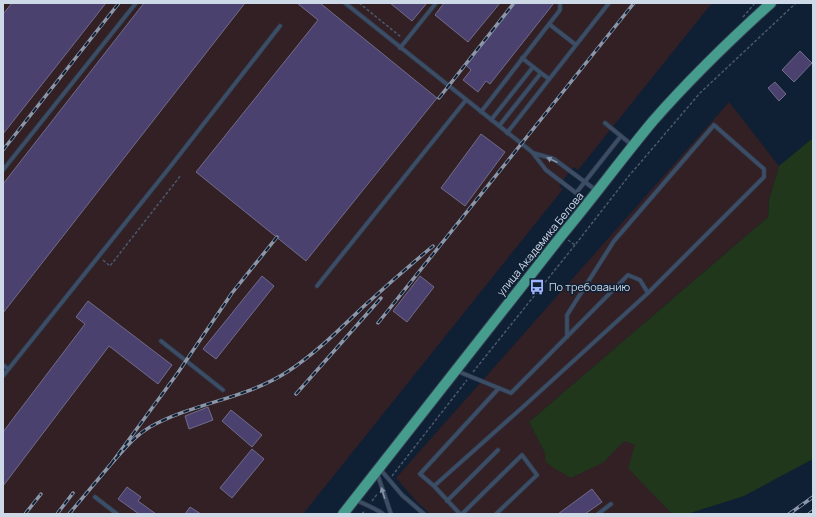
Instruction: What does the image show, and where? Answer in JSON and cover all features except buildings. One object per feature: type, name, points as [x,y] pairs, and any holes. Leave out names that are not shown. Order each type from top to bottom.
[{"type":"main road","name":"улица Академика Белова","points":[[343,514],[633,146],[693,79],[771,3]]},
{"type":"lane","points":[[3,170],[136,3]]},
{"type":"lane","points":[[344,3],[532,152],[546,170],[589,203]]},
{"type":"lane","points":[[400,48],[436,3]]},
{"type":"lane","points":[[481,112],[560,10],[560,3]]},
{"type":"lane","points":[[507,133],[609,3]]},
{"type":"lane","points":[[549,24],[576,45]]},
{"type":"lane","points":[[3,376],[280,26]]},
{"type":"lane","points":[[522,58],[549,80]]},
{"type":"lane","points":[[491,120],[533,67]]},
{"type":"lane","points":[[499,126],[541,73]]},
{"type":"lane","points":[[317,286],[466,100]]},
{"type":"lane","points":[[605,123],[633,146]]},
{"type":"lane","points":[[434,486],[648,293],[764,177],[764,168],[714,125],[614,241],[567,315],[567,337]]},
{"type":"lane","points":[[576,193],[621,136]]},
{"type":"lane","points":[[532,152],[554,159],[598,192]]},
{"type":"lane","points":[[456,370],[511,393],[628,276],[640,280],[648,293]]},
{"type":"lane","points":[[161,341],[223,390]]},
{"type":"lane","points":[[3,365],[8,369]]},
{"type":"lane","points":[[496,514],[537,475],[522,455],[461,514],[420,474],[499,388]]},
{"type":"lane","points":[[447,501],[498,450]]},
{"type":"lane","points":[[378,470],[391,514]]},
{"type":"lane","points":[[378,470],[402,495],[424,514]]},
{"type":"lane","points":[[95,497],[116,514]]},
{"type":"lane","points":[[355,499],[368,507],[380,511],[383,514]]},
{"type":"lane","points":[[598,514],[611,504]]},
{"type":"path","points":[[359,3],[406,41]]},
{"type":"path","points":[[562,235],[574,245],[628,177],[700,93],[796,3]]},
{"type":"path","points":[[98,257],[110,266],[180,175]]},
{"type":"shaded area","points":[[3,3],[712,3],[578,170],[574,167],[570,171],[559,186],[563,189],[303,514],[3,514]]},
{"type":"shaded area","points":[[729,102],[779,166],[769,200],[768,217],[529,422],[545,453],[604,462],[624,440],[635,445],[655,496],[672,514],[430,514],[416,501],[396,478]]},
{"type":"green space","points":[[813,138],[813,459],[744,496],[687,514],[672,514],[628,468],[635,445],[624,441],[604,462],[571,478],[546,462],[545,453],[529,422],[768,217],[769,200],[779,166]]},
{"type":"railway","points":[[3,150],[119,3]]},
{"type":"railway","points":[[439,98],[514,3]]},
{"type":"railway","points":[[378,323],[634,3]]},
{"type":"railway","points":[[277,237],[232,293],[177,374],[111,464],[134,439],[150,427],[184,412],[254,389],[287,372],[317,350],[380,291],[433,246]]},
{"type":"railway","points":[[296,394],[381,298]]},
{"type":"railway","points":[[69,514],[111,464]]},
{"type":"railway","points":[[57,514],[73,493]]},
{"type":"railway","points":[[25,514],[41,494]]},
{"type":"railway","points":[[789,514],[813,497]]},
{"type":"railway","points":[[809,514],[813,511]]},
{"type":"place","name":"По требованию","points":[[537,287]]}]
